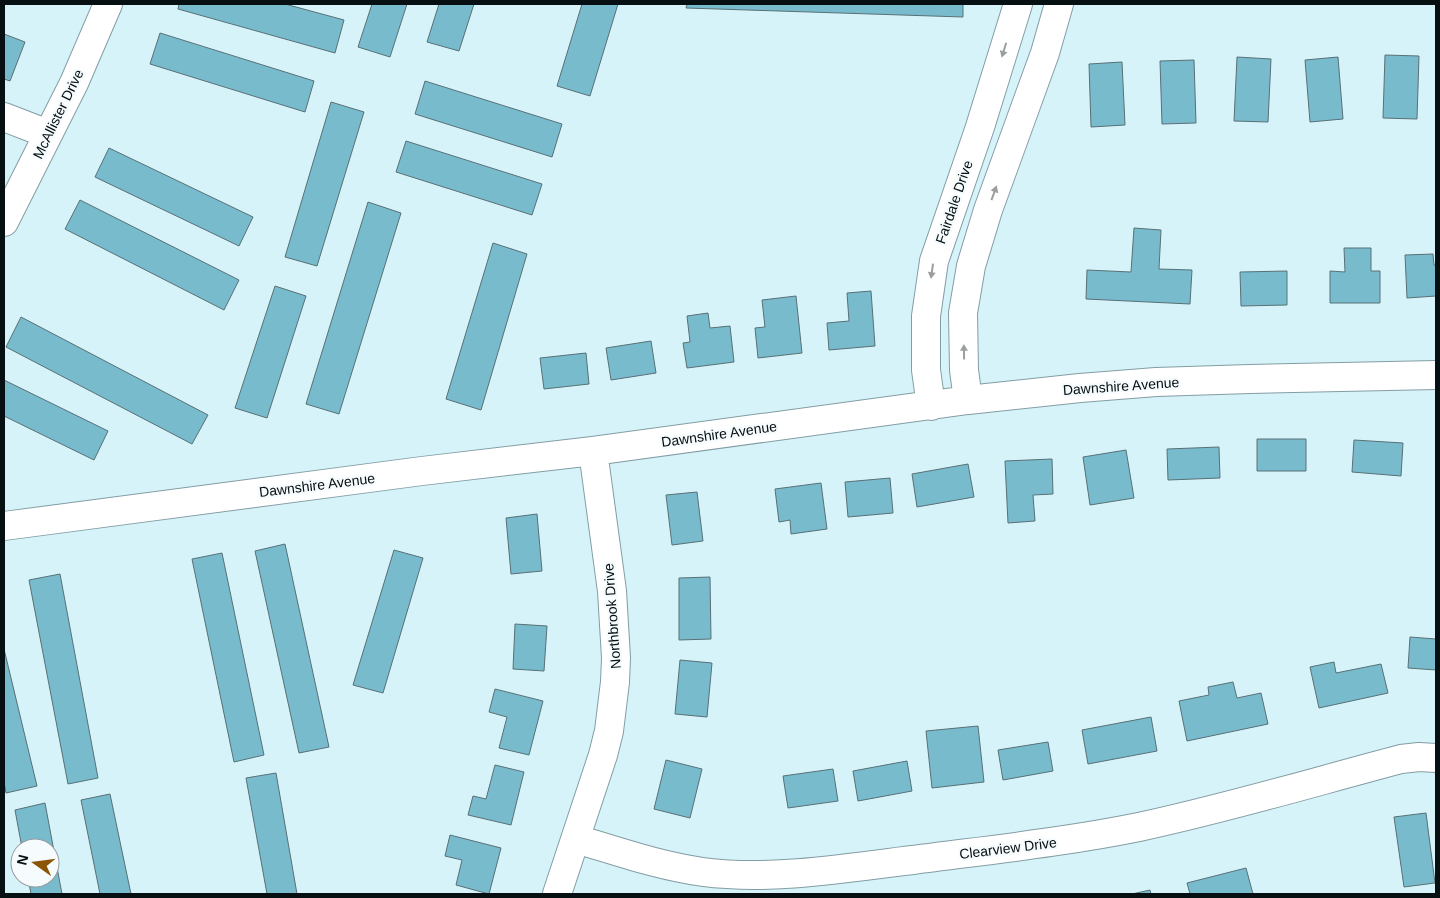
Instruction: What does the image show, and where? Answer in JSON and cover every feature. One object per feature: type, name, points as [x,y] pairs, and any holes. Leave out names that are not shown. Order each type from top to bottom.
[{"type":"street","name":"McAllister Drive","points":[[4,222],[74,83],[108,4]]},
{"type":"street","name":"Fairdale Drive","points":[[930,406],[926,370],[926,316],[934,261],[980,127],[1018,4]]},
{"type":"street","points":[[968,400],[964,370],[963,312],[971,266],[988,210],[1045,53],[1059,4]]},
{"type":"street","points":[[4,117],[48,134]]},
{"type":"street","points":[[980,127],[1014,138]]},
{"type":"street","name":"Dawnshire Avenue","points":[[4,526],[593,451],[968,400],[1080,388],[1156,382],[1436,375]]},
{"type":"street","name":"Northbrook Drive","points":[[557,894],[603,755],[609,731],[615,682],[616,658],[612,591],[593,451]]},
{"type":"street","name":"Clearview Drive","points":[[576,839],[653,861],[702,872],[752,876],[815,872],[1062,841],[1207,811],[1401,759],[1436,758]]},
{"type":"building","points":[[179,4],[285,4],[344,20],[335,53],[178,9]]},
{"type":"building","points":[[372,4],[407,4],[390,57],[358,47]]},
{"type":"building","points":[[439,4],[474,4],[459,51],[427,42]]},
{"type":"building","points":[[582,4],[618,4],[590,96],[557,86]]},
{"type":"building","points":[[687,4],[963,4],[963,17],[686,8]]},
{"type":"building","points":[[160,33],[314,81],[305,112],[150,64]]},
{"type":"building","points":[[4,34],[25,42],[10,81],[4,79]]},
{"type":"building","points":[[1385,55],[1419,56],[1417,119],[1383,118]]},
{"type":"building","points":[[1237,57],[1271,59],[1268,122],[1234,121]]},
{"type":"building","points":[[1338,57],[1343,119],[1310,122],[1305,60]]},
{"type":"building","points":[[1194,60],[1196,123],[1162,124],[1160,61]]},
{"type":"building","points":[[1122,62],[1125,125],[1091,127],[1089,64]]},
{"type":"building","points":[[425,81],[562,124],[552,157],[415,114]]},
{"type":"building","points":[[331,102],[364,112],[317,266],[285,257]]},
{"type":"building","points":[[406,141],[542,184],[532,215],[396,172]]},
{"type":"building","points":[[109,148],[253,217],[239,246],[95,177]]},
{"type":"building","points":[[80,200],[239,280],[224,310],[65,229]]},
{"type":"building","points":[[368,202],[401,213],[339,414],[306,404]]},
{"type":"building","points":[[1134,228],[1161,230],[1159,269],[1192,270],[1190,304],[1086,299],[1087,270],[1131,272]]},
{"type":"building","points":[[493,243],[527,254],[481,410],[446,399]]},
{"type":"building","points":[[1344,248],[1371,248],[1371,271],[1380,271],[1380,303],[1330,303],[1330,271],[1345,272]]},
{"type":"building","points":[[1433,254],[1434,265],[1436,265],[1436,296],[1407,298],[1405,255]]},
{"type":"building","points":[[1287,271],[1287,305],[1241,306],[1240,272]]},
{"type":"building","points":[[275,286],[306,296],[267,418],[235,408]]},
{"type":"building","points":[[871,291],[875,346],[829,350],[827,323],[849,321],[847,293]]},
{"type":"building","points":[[796,296],[802,353],[758,358],[755,328],[765,327],[762,300]]},
{"type":"building","points":[[708,313],[710,328],[730,326],[734,362],[687,368],[683,343],[690,342],[687,316]]},
{"type":"building","points":[[21,317],[208,415],[192,444],[6,347]]},
{"type":"building","points":[[651,341],[656,373],[611,380],[606,348]]},
{"type":"building","points":[[586,353],[589,384],[544,389],[540,358]]},
{"type":"building","points":[[4,380],[108,431],[94,460],[4,416]]},
{"type":"building","points":[[1257,439],[1306,439],[1306,471],[1257,471]]},
{"type":"building","points":[[1354,440],[1403,443],[1401,476],[1352,472]]},
{"type":"building","points":[[1219,447],[1220,478],[1168,480],[1167,449]]},
{"type":"building","points":[[1126,450],[1134,498],[1090,505],[1083,457]]},
{"type":"building","points":[[1052,459],[1053,494],[1033,495],[1035,521],[1008,523],[1005,461]]},
{"type":"building","points":[[968,464],[974,497],[917,507],[912,474]]},
{"type":"building","points":[[890,478],[893,513],[848,517],[845,482]]},
{"type":"building","points":[[821,483],[827,529],[791,534],[790,520],[779,522],[775,489]]},
{"type":"building","points":[[697,492],[703,541],[672,545],[666,495]]},
{"type":"building","points":[[537,514],[542,571],[511,574],[506,518]]},
{"type":"building","points":[[285,544],[329,747],[299,753],[255,551]]},
{"type":"building","points":[[394,550],[423,558],[383,693],[353,685]]},
{"type":"building","points":[[222,553],[264,755],[234,762],[192,559]]},
{"type":"building","points":[[60,574],[98,778],[68,784],[29,580]]},
{"type":"building","points":[[710,577],[711,639],[679,640],[679,578]]},
{"type":"building","points":[[515,624],[547,626],[544,671],[513,669]]},
{"type":"building","points":[[1410,637],[1436,639],[1436,670],[1408,668]]},
{"type":"building","points":[[4,649],[37,786],[6,793],[4,782]]},
{"type":"building","points":[[680,660],[712,663],[707,717],[675,714]]},
{"type":"building","points":[[1334,662],[1336,673],[1381,664],[1388,693],[1319,708],[1310,667]]},
{"type":"building","points":[[1233,682],[1237,698],[1261,693],[1268,724],[1187,741],[1179,701],[1209,695],[1208,687]]},
{"type":"building","points":[[495,689],[543,701],[529,755],[499,748],[507,717],[489,712]]},
{"type":"building","points":[[1151,717],[1157,751],[1088,764],[1082,730]]},
{"type":"building","points":[[978,726],[984,782],[932,788],[926,731]]},
{"type":"building","points":[[1048,742],[1053,771],[1003,780],[998,750]]},
{"type":"building","points":[[666,760],[702,769],[690,818],[654,809]]},
{"type":"building","points":[[907,761],[912,791],[858,801],[853,771]]},
{"type":"building","points":[[495,765],[524,772],[511,825],[468,815],[473,796],[486,799]]},
{"type":"building","points":[[833,769],[838,801],[788,808],[783,776]]},
{"type":"building","points":[[276,773],[297,894],[267,894],[246,778]]},
{"type":"building","points":[[110,794],[131,894],[100,894],[81,800]]},
{"type":"building","points":[[45,803],[52,838],[20,838],[15,810]]},
{"type":"building","points":[[1426,813],[1435,883],[1404,887],[1394,817]]},
{"type":"building","points":[[450,835],[501,848],[489,894],[456,885],[462,860],[445,856]]},
{"type":"building","points":[[1246,868],[1253,894],[1190,894],[1187,883]]},
{"type":"building","points":[[60,883],[62,894],[31,894],[30,888],[60,888]]},
{"type":"building","points":[[1150,890],[1151,894],[1132,894]]}]
